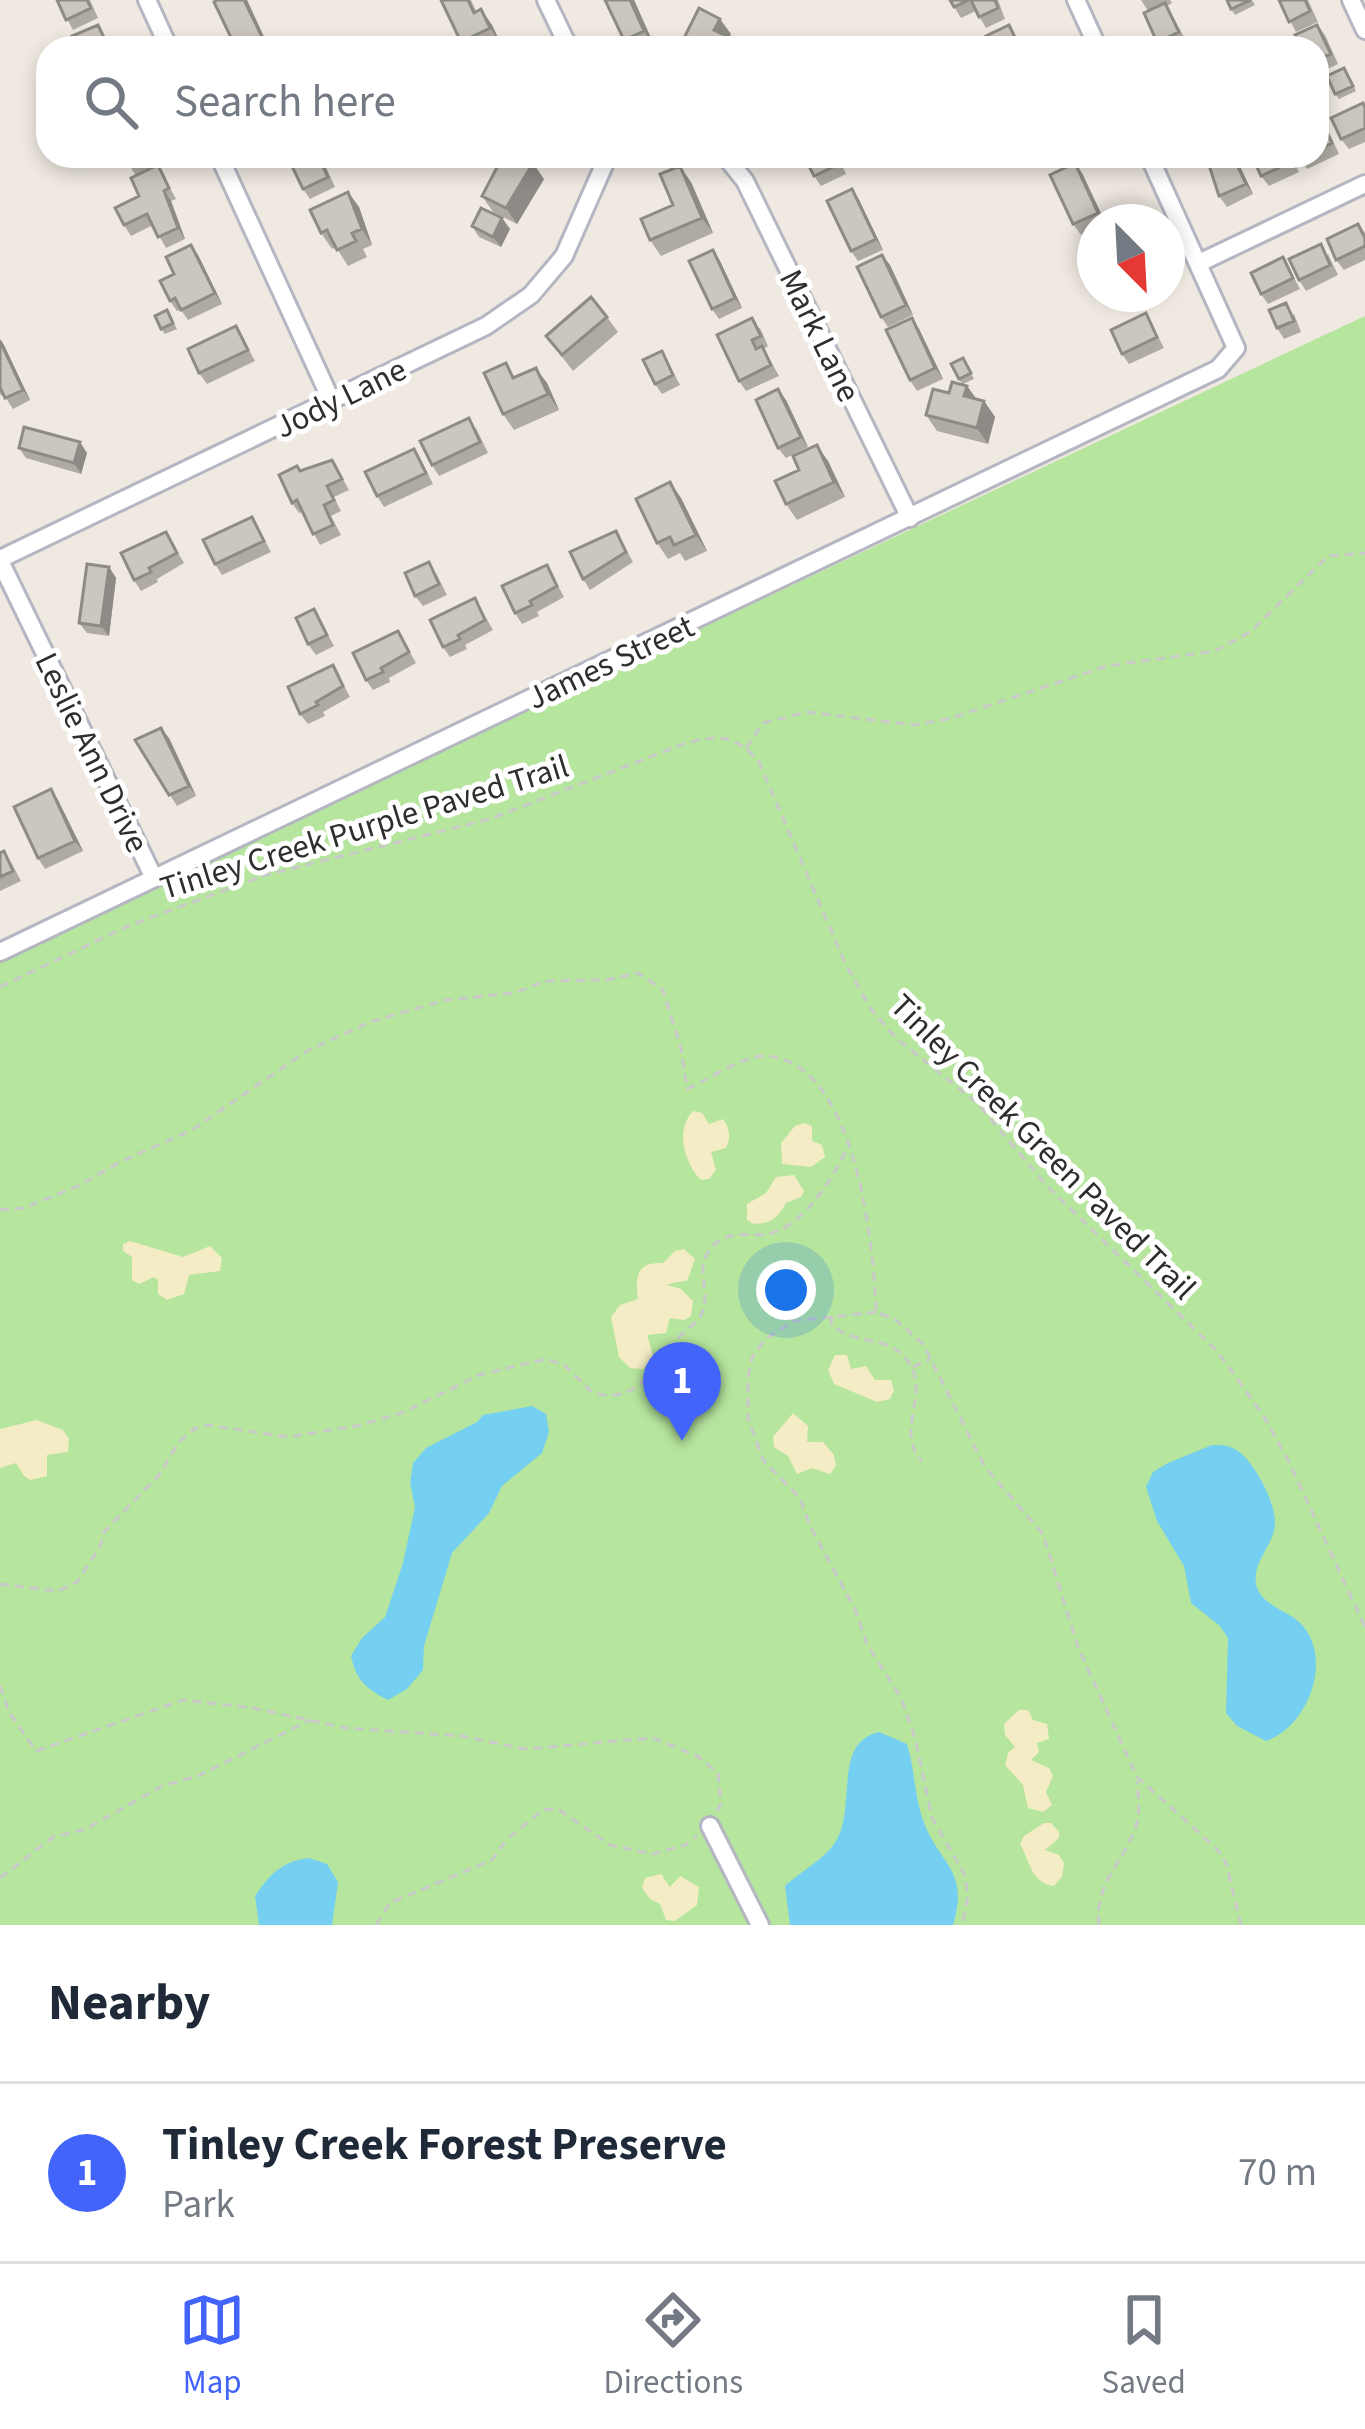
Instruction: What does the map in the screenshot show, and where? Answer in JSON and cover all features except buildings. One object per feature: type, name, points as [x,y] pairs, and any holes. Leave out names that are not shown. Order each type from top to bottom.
[{"type":"street","points":[[147,0],[164,36]]},
{"type":"street","points":[[546,0],[563,36]]},
{"type":"street","points":[[1076,0],[1092,36]]},
{"type":"street","points":[[1351,0],[1365,30]]},
{"type":"street","points":[[225,168],[332,402]]},
{"type":"street","name":"Jody Lane","points":[[0,560],[486,326],[531,295],[564,256],[603,168]]},
{"type":"street","name":"Mark Lane","points":[[735,168],[910,518]]},
{"type":"street","points":[[1155,168],[1199,263],[1365,184]]},
{"type":"street","name":"James Street","points":[[0,952],[1218,369],[1236,348],[1199,263]]},
{"type":"street","name":"Leslie Ann Drive","points":[[0,560],[154,878]]},
{"type":"street","points":[[710,1826],[760,1925]]},
{"type":"path","points":[[746,748],[763,723],[807,712],[914,725],[948,719],[1107,666],[1215,651],[1250,632],[1328,556],[1365,553]]},
{"type":"path","name":"Tinley Creek Purple Paved Trail","points":[[0,987],[128,926],[266,875],[490,819],[686,743],[716,736],[746,748]]},
{"type":"path","name":"Tinley Creek Green Paved Trail","points":[[746,748],[759,762],[845,963],[872,1009],[896,1038],[977,1103],[1047,1186],[1216,1352],[1263,1414],[1365,1627]]},
{"type":"path","points":[[0,1210],[38,1203],[158,1147],[213,1116],[307,1051],[370,1022],[446,1000],[514,994],[545,981],[607,980],[638,973],[663,990],[681,1049],[686,1089],[758,1055],[796,1062],[829,1101],[850,1144],[864,1205],[876,1312]]},
{"type":"path","points":[[0,1584],[58,1591],[77,1582],[100,1547],[104,1532],[159,1475],[179,1442],[194,1429],[208,1425],[289,1437],[361,1425],[404,1412],[479,1375],[546,1359],[564,1365],[592,1393],[621,1393],[652,1374],[675,1340],[696,1322],[703,1310],[702,1265],[708,1252],[726,1236],[776,1232],[812,1207],[850,1144]]},
{"type":"path","points":[[962,1925],[968,1898],[965,1875],[932,1817],[912,1725],[901,1698],[867,1644],[855,1609],[800,1498],[763,1460],[751,1433],[747,1388],[758,1347],[784,1325],[876,1312],[914,1332],[986,1467],[1043,1534],[1078,1647],[1137,1777],[1217,1850],[1226,1863],[1241,1925]]},
{"type":"path","points":[[832,1316],[837,1330],[888,1345],[912,1368],[911,1444],[922,1461]]},
{"type":"path","points":[[912,1368],[930,1359]]},
{"type":"path","points":[[0,1686],[9,1712],[36,1751],[183,1700],[253,1708],[346,1728],[462,1736],[524,1749],[652,1738],[697,1756],[718,1773],[721,1803],[710,1826],[685,1845],[653,1854],[610,1845],[558,1809],[543,1810],[506,1840],[492,1860],[390,1903],[376,1925]]},
{"type":"path","points":[[0,1878],[53,1837],[86,1829],[161,1786],[198,1776],[310,1720]]},
{"type":"path","points":[[1099,1925],[1097,1904],[1103,1887],[1136,1826],[1137,1777]]},
{"type":"green space","points":[[1365,316],[1365,1925],[0,1925],[0,957]]},
{"type":"sand","points":[[693,1111],[702,1113],[709,1124],[723,1119],[728,1129],[726,1148],[711,1152],[716,1170],[709,1179],[701,1180],[686,1156],[684,1127]]},
{"type":"sand","points":[[795,1126],[812,1126],[812,1141],[822,1145],[825,1157],[811,1167],[782,1164],[781,1143]]},
{"type":"sand","points":[[794,1175],[804,1191],[801,1197],[786,1203],[770,1221],[754,1224],[747,1220],[747,1204],[766,1193],[776,1177]]},
{"type":"sand","points":[[130,1241],[183,1257],[210,1246],[222,1258],[220,1271],[189,1275],[184,1294],[167,1300],[158,1294],[154,1277],[139,1284],[132,1280],[132,1257],[123,1251],[123,1244]]},
{"type":"sand","points":[[684,1249],[695,1259],[688,1279],[667,1285],[681,1289],[693,1301],[691,1316],[670,1318],[666,1333],[647,1335],[654,1359],[643,1369],[630,1368],[619,1357],[611,1317],[620,1305],[638,1299],[637,1278],[642,1268],[663,1263]]},
{"type":"sand","points":[[835,1355],[847,1355],[851,1369],[866,1366],[875,1380],[891,1380],[890,1399],[877,1402],[834,1384],[828,1370]]},
{"type":"sand","points":[[793,1413],[808,1426],[807,1442],[823,1442],[834,1455],[836,1466],[830,1474],[812,1468],[797,1474],[788,1456],[774,1447],[773,1437]]},
{"type":"sand","points":[[37,1420],[63,1430],[69,1439],[68,1452],[47,1455],[47,1476],[30,1480],[16,1463],[0,1468],[0,1429]]},
{"type":"sand","points":[[1019,1710],[1028,1710],[1033,1720],[1047,1724],[1049,1739],[1037,1743],[1039,1752],[1031,1760],[1049,1768],[1053,1776],[1046,1792],[1052,1805],[1043,1812],[1028,1808],[1023,1785],[1005,1765],[1015,1747],[1005,1735],[1004,1724]]},
{"type":"sand","points":[[1044,1823],[1051,1823],[1059,1832],[1059,1838],[1045,1850],[1059,1855],[1064,1863],[1062,1877],[1054,1886],[1036,1876],[1020,1844]]},
{"type":"sand","points":[[661,1874],[670,1887],[680,1876],[699,1887],[697,1905],[675,1921],[666,1920],[660,1904],[642,1888],[645,1878]]},
{"type":"water","points":[[532,1406],[546,1414],[549,1432],[542,1453],[502,1486],[489,1513],[452,1553],[424,1646],[423,1670],[407,1689],[388,1700],[363,1683],[351,1656],[385,1617],[403,1563],[415,1507],[410,1483],[413,1463],[426,1448],[483,1415]]},
{"type":"water","points":[[1212,1445],[1238,1451],[1263,1484],[1275,1524],[1257,1568],[1256,1584],[1264,1598],[1303,1626],[1316,1657],[1304,1708],[1281,1734],[1266,1741],[1237,1726],[1226,1713],[1228,1638],[1191,1603],[1184,1566],[1157,1521],[1146,1487],[1153,1472]]},
{"type":"water","points":[[879,1732],[907,1744],[923,1820],[955,1879],[953,1925],[790,1925],[785,1886],[836,1841],[855,1749]]},
{"type":"water","points":[[309,1858],[327,1864],[338,1882],[332,1925],[259,1925],[255,1896],[260,1888],[284,1866]]},
{"type":"place","name":"Tinley Creek Forest Preserve","points":[[682,1441]]}]
